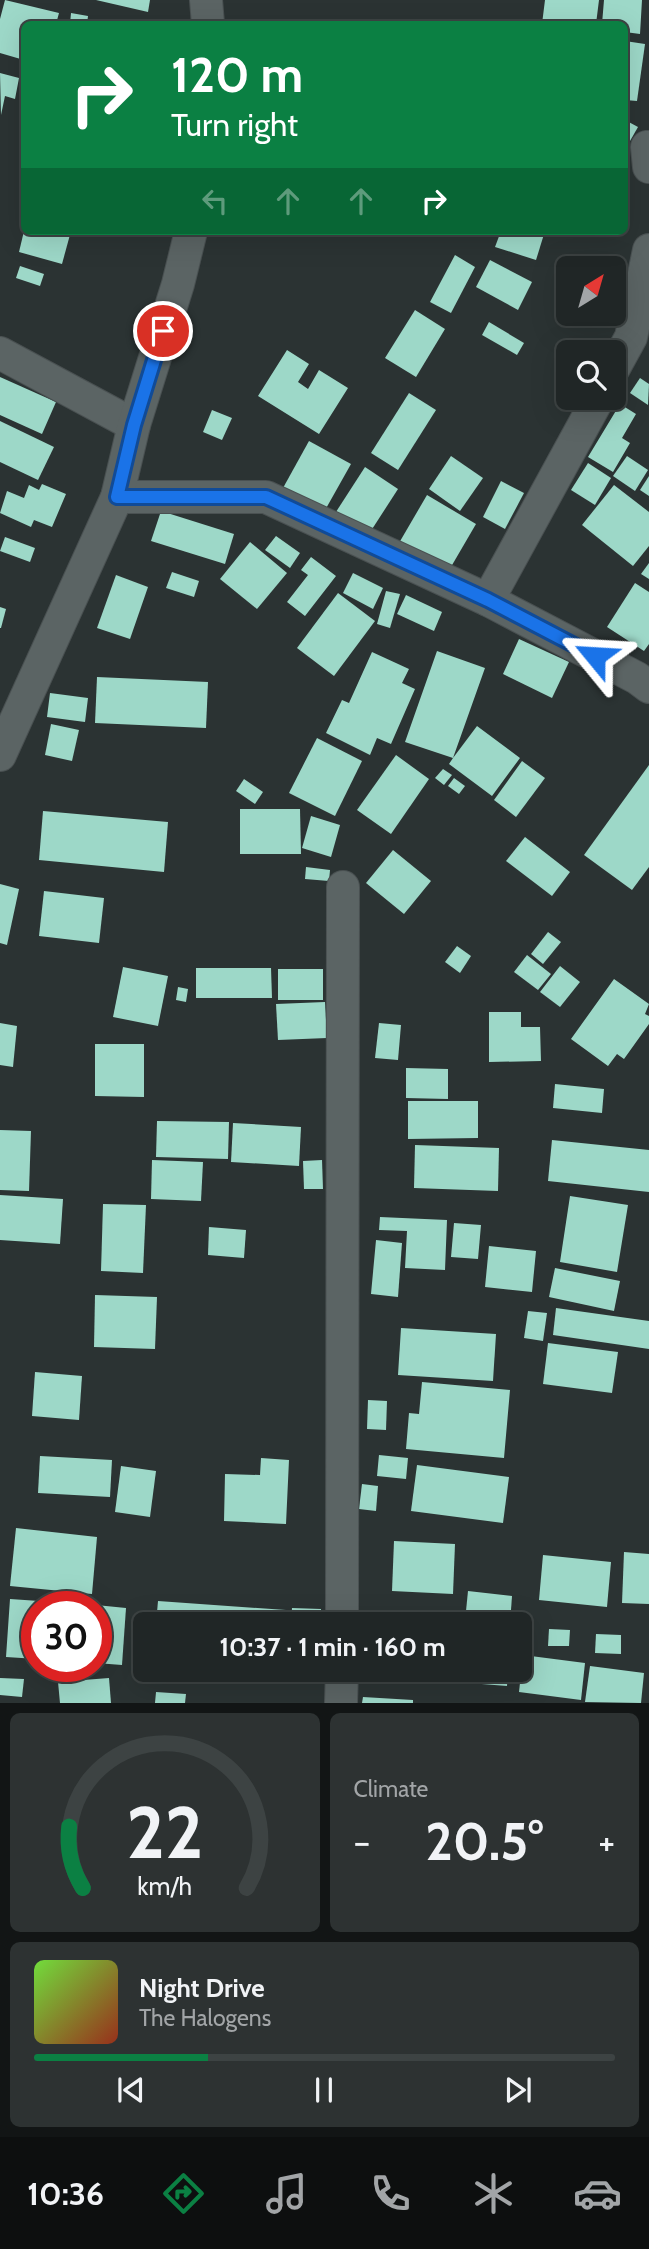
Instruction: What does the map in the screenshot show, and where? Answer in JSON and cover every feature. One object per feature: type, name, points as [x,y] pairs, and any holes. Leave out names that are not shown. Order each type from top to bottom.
[{"type":"street","points":[[206,0],[208,21]]},
{"type":"street","points":[[0,755],[117,497],[134,425],[178,284],[190,235]]},
{"type":"street","points":[[626,346],[631,337],[649,250]]},
{"type":"street","points":[[0,353],[134,425]]},
{"type":"street","points":[[488,600],[592,410]]},
{"type":"street","points":[[117,497],[266,497],[488,600],[637,678],[649,687]]},
{"type":"street","points":[[342,1612],[343,887]]},
{"type":"street","points":[[341,1682],[341,1703]]},
{"type":"building","points":[[5,0],[59,13],[57,21],[21,21],[21,59],[0,53],[0,19]]},
{"type":"building","points":[[96,0],[150,0],[148,12]]},
{"type":"building","points":[[545,0],[599,0],[596,21],[542,21]]},
{"type":"building","points":[[604,0],[642,0],[640,34],[628,32],[628,21],[602,21]]},
{"type":"building","points":[[71,13],[88,16],[87,21],[70,21]]},
{"type":"building","points":[[628,41],[645,44],[637,101],[628,100]]},
{"type":"building","points":[[0,73],[19,78],[15,99],[5,96],[1,115]]},
{"type":"building","points":[[628,122],[638,127],[630,141],[628,140]]},
{"type":"building","points":[[23,235],[70,235],[62,264],[19,252]]},
{"type":"building","points":[[500,235],[544,235],[536,260],[495,247]]},
{"type":"building","points":[[455,255],[475,267],[451,313],[430,302]]},
{"type":"building","points":[[490,260],[532,282],[518,310],[476,287]]},
{"type":"building","points":[[20,266],[44,274],[40,286],[16,278]]},
{"type":"building","points":[[415,310],[445,329],[416,377],[385,358]]},
{"type":"building","points":[[489,322],[524,343],[517,355],[482,335]]},
{"type":"building","points":[[287,350],[309,364],[298,382],[308,389],[319,370],[348,388],[319,434],[258,396]]},
{"type":"building","points":[[0,377],[56,402],[42,434],[0,415]]},
{"type":"building","points":[[640,378],[649,384],[648,405],[630,393]]},
{"type":"building","points":[[409,393],[436,410],[398,470],[371,453]]},
{"type":"building","points":[[626,408],[636,414],[622,438],[630,443],[613,472],[588,457],[616,410],[626,410]]},
{"type":"building","points":[[212,410],[232,418],[222,440],[203,432]]},
{"type":"building","points":[[0,421],[54,447],[38,480],[0,462]]},
{"type":"building","points":[[309,441],[351,464],[324,512],[283,488]]},
{"type":"building","points":[[451,456],[483,478],[460,511],[429,489]]},
{"type":"building","points":[[627,456],[648,470],[635,491],[613,476]]},
{"type":"building","points":[[588,463],[611,478],[595,505],[571,490]]},
{"type":"building","points":[[365,467],[398,489],[367,537],[334,515]]},
{"type":"building","points":[[649,476],[649,496],[640,490]]},
{"type":"building","points":[[501,481],[524,493],[505,529],[483,517]]},
{"type":"building","points":[[42,484],[66,494],[52,527],[34,520],[31,527],[0,513],[7,491],[24,498],[29,485],[39,490]]},
{"type":"building","points":[[614,485],[649,512],[649,546],[633,566],[582,525]]},
{"type":"building","points":[[427,495],[476,524],[448,572],[399,543]]},
{"type":"building","points":[[161,511],[234,534],[225,564],[151,541]]},
{"type":"building","points":[[276,536],[300,553],[290,568],[265,550]]},
{"type":"building","points":[[5,537],[35,548],[30,562],[0,551]]},
{"type":"building","points":[[250,542],[287,573],[257,609],[220,579]]},
{"type":"building","points":[[311,557],[336,576],[305,616],[287,602],[308,575],[301,570]]},
{"type":"building","points":[[649,563],[649,579],[641,574]]},
{"type":"building","points":[[172,572],[199,581],[194,597],[166,588]]},
{"type":"building","points":[[353,573],[383,588],[373,609],[343,593]]},
{"type":"building","points":[[116,575],[148,587],[130,639],[97,628]]},
{"type":"building","points":[[635,583],[649,592],[649,644],[644,651],[607,627]]},
{"type":"building","points":[[386,591],[400,594],[390,628],[377,624]]},
{"type":"building","points":[[338,593],[375,621],[334,676],[297,648]]},
{"type":"building","points":[[406,595],[442,612],[434,631],[397,614]]},
{"type":"building","points":[[0,607],[6,609],[1,628],[0,628]]},
{"type":"building","points":[[519,639],[569,662],[552,698],[503,674]]},
{"type":"building","points":[[437,651],[485,668],[453,758],[405,742]]},
{"type":"building","points":[[372,652],[409,669],[402,683],[415,689],[391,744],[377,738],[370,755],[326,733],[342,700],[349,703]]},
{"type":"building","points":[[97,677],[208,682],[206,728],[95,723]]},
{"type":"building","points":[[50,693],[88,698],[85,722],[47,717]]},
{"type":"building","points":[[51,724],[79,730],[72,761],[45,755]]},
{"type":"building","points":[[477,726],[520,758],[492,796],[449,764]]},
{"type":"building","points":[[317,738],[362,761],[335,816],[289,793]]},
{"type":"building","points":[[396,755],[429,779],[391,834],[357,810]]},
{"type":"building","points":[[522,761],[545,778],[516,817],[494,800]]},
{"type":"building","points":[[649,765],[649,867],[632,890],[584,855]]},
{"type":"building","points":[[443,769],[452,775],[444,785],[435,778]]},
{"type":"building","points":[[454,778],[465,786],[459,794],[448,786]]},
{"type":"building","points":[[244,779],[263,792],[255,804],[236,791]]},
{"type":"building","points":[[240,809],[300,809],[301,854],[240,854]]},
{"type":"building","points":[[43,811],[168,822],[164,872],[39,860]]},
{"type":"building","points":[[311,816],[340,825],[331,857],[302,848]]},
{"type":"building","points":[[525,837],[570,872],[552,896],[506,861]]},
{"type":"building","points":[[393,850],[431,881],[404,914],[366,883]]},
{"type":"building","points":[[306,867],[330,870],[329,881],[305,879]]},
{"type":"building","points":[[0,884],[19,889],[7,945],[0,943]]},
{"type":"building","points":[[44,891],[104,898],[99,943],[39,936]]},
{"type":"building","points":[[548,932],[561,942],[543,964],[531,954]]},
{"type":"building","points":[[457,946],[471,956],[460,973],[445,962]]},
{"type":"building","points":[[527,955],[551,974],[538,990],[514,972]]},
{"type":"building","points":[[560,966],[580,982],[560,1007],[540,992]]},
{"type":"building","points":[[123,967],[168,976],[158,1026],[113,1017]]},
{"type":"building","points":[[196,968],[271,968],[272,998],[196,998]]},
{"type":"building","points":[[278,969],[323,969],[323,1000],[278,1000]]},
{"type":"building","points":[[614,979],[649,1004],[645,1014],[649,1016],[649,1024],[624,1059],[617,1054],[608,1066],[571,1039]]},
{"type":"building","points":[[178,987],[188,989],[186,1002],[176,1000]]},
{"type":"building","points":[[325,1002],[327,1038],[278,1040],[276,1004]]},
{"type":"building","points":[[489,1012],[521,1012],[521,1027],[540,1027],[541,1061],[489,1062]]},
{"type":"building","points":[[0,1023],[17,1026],[13,1067],[0,1065]]},
{"type":"building","points":[[379,1023],[401,1025],[398,1060],[375,1058]]},
{"type":"building","points":[[95,1044],[144,1044],[144,1097],[95,1096]]},
{"type":"building","points":[[406,1068],[448,1069],[448,1099],[406,1098]]},
{"type":"building","points":[[555,1084],[604,1089],[602,1113],[553,1108]]},
{"type":"building","points":[[408,1101],[478,1101],[478,1138],[408,1139]]},
{"type":"building","points":[[157,1121],[229,1122],[228,1159],[156,1157]]},
{"type":"building","points":[[233,1123],[301,1127],[299,1166],[231,1162]]},
{"type":"building","points":[[0,1130],[31,1131],[29,1191],[0,1190]]},
{"type":"building","points":[[552,1140],[649,1150],[649,1192],[548,1181]]},
{"type":"building","points":[[415,1145],[499,1148],[498,1191],[414,1188]]},
{"type":"building","points":[[152,1160],[203,1162],[201,1201],[151,1199]]},
{"type":"building","points":[[322,1160],[323,1189],[304,1189],[303,1161]]},
{"type":"building","points":[[0,1195],[63,1199],[60,1244],[0,1240]]},
{"type":"building","points":[[570,1196],[628,1205],[617,1272],[560,1262]]},
{"type":"building","points":[[103,1204],[146,1205],[143,1273],[101,1271]]},
{"type":"building","points":[[380,1217],[447,1220],[445,1270],[405,1268],[407,1231],[379,1230]]},
{"type":"building","points":[[454,1223],[481,1225],[478,1259],[451,1257]]},
{"type":"building","points":[[209,1227],[246,1230],[244,1258],[208,1255]]},
{"type":"building","points":[[376,1240],[402,1243],[398,1297],[371,1294]]},
{"type":"building","points":[[489,1246],[536,1251],[532,1292],[485,1287]]},
{"type":"building","points":[[555,1268],[620,1281],[614,1311],[549,1297]]},
{"type":"building","points":[[95,1295],[157,1297],[155,1349],[94,1347]]},
{"type":"building","points":[[556,1308],[649,1321],[649,1349],[553,1335]]},
{"type":"building","points":[[528,1311],[547,1313],[543,1341],[524,1338]]},
{"type":"building","points":[[401,1328],[496,1334],[493,1381],[398,1375]]},
{"type":"building","points":[[548,1343],[618,1352],[612,1393],[543,1384]]},
{"type":"building","points":[[35,1372],[82,1376],[79,1420],[32,1416]]},
{"type":"building","points":[[422,1382],[510,1390],[504,1458],[406,1449],[409,1413],[419,1414]]},
{"type":"building","points":[[368,1400],[387,1401],[386,1430],[367,1429]]},
{"type":"building","points":[[379,1455],[408,1458],[406,1479],[377,1476]]},
{"type":"building","points":[[40,1456],[112,1460],[110,1497],[38,1493]]},
{"type":"building","points":[[261,1458],[289,1460],[286,1524],[224,1521],[225,1474],[260,1475]]},
{"type":"building","points":[[417,1465],[509,1477],[503,1523],[411,1511]]},
{"type":"building","points":[[121,1466],[156,1471],[150,1517],[115,1512]]},
{"type":"building","points":[[362,1484],[378,1486],[376,1511],[359,1509]]},
{"type":"building","points":[[16,1528],[97,1537],[92,1591],[10,1586]]},
{"type":"building","points":[[394,1541],[455,1544],[453,1594],[392,1591]]},
{"type":"building","points":[[624,1552],[649,1554],[649,1604],[622,1603]]},
{"type":"building","points":[[543,1555],[611,1562],[607,1607],[539,1600]]},
{"type":"building","points":[[468,1591],[512,1596],[511,1612],[466,1612]]},
{"type":"building","points":[[10,1599],[21,1600],[21,1658],[6,1657]]},
{"type":"building","points":[[158,1601],[286,1610],[286,1612],[157,1612]]},
{"type":"building","points":[[112,1607],[126,1608],[122,1665],[112,1664]]},
{"type":"building","points":[[292,1608],[321,1609],[321,1612],[292,1612]]},
{"type":"building","points":[[549,1629],[570,1630],[569,1646],[548,1646]]},
{"type":"building","points":[[596,1634],[621,1635],[621,1654],[595,1653]]},
{"type":"building","points":[[532,1656],[585,1663],[581,1700],[519,1692],[520,1682],[532,1682]]},
{"type":"building","points":[[590,1666],[644,1673],[641,1703],[585,1702]]},
{"type":"building","points":[[0,1678],[21,1679],[24,1682],[22,1697],[0,1695]]},
{"type":"building","points":[[58,1682],[109,1682],[111,1703],[60,1703]]},
{"type":"building","points":[[469,1682],[507,1682],[507,1686]]},
{"type":"building","points":[[156,1692],[186,1694],[185,1703],[155,1703]]},
{"type":"building","points":[[363,1697],[413,1700],[413,1703],[362,1703]]},
{"type":"route","points":[[163,331],[134,425],[117,497],[266,497],[488,600],[595,656]]}]
